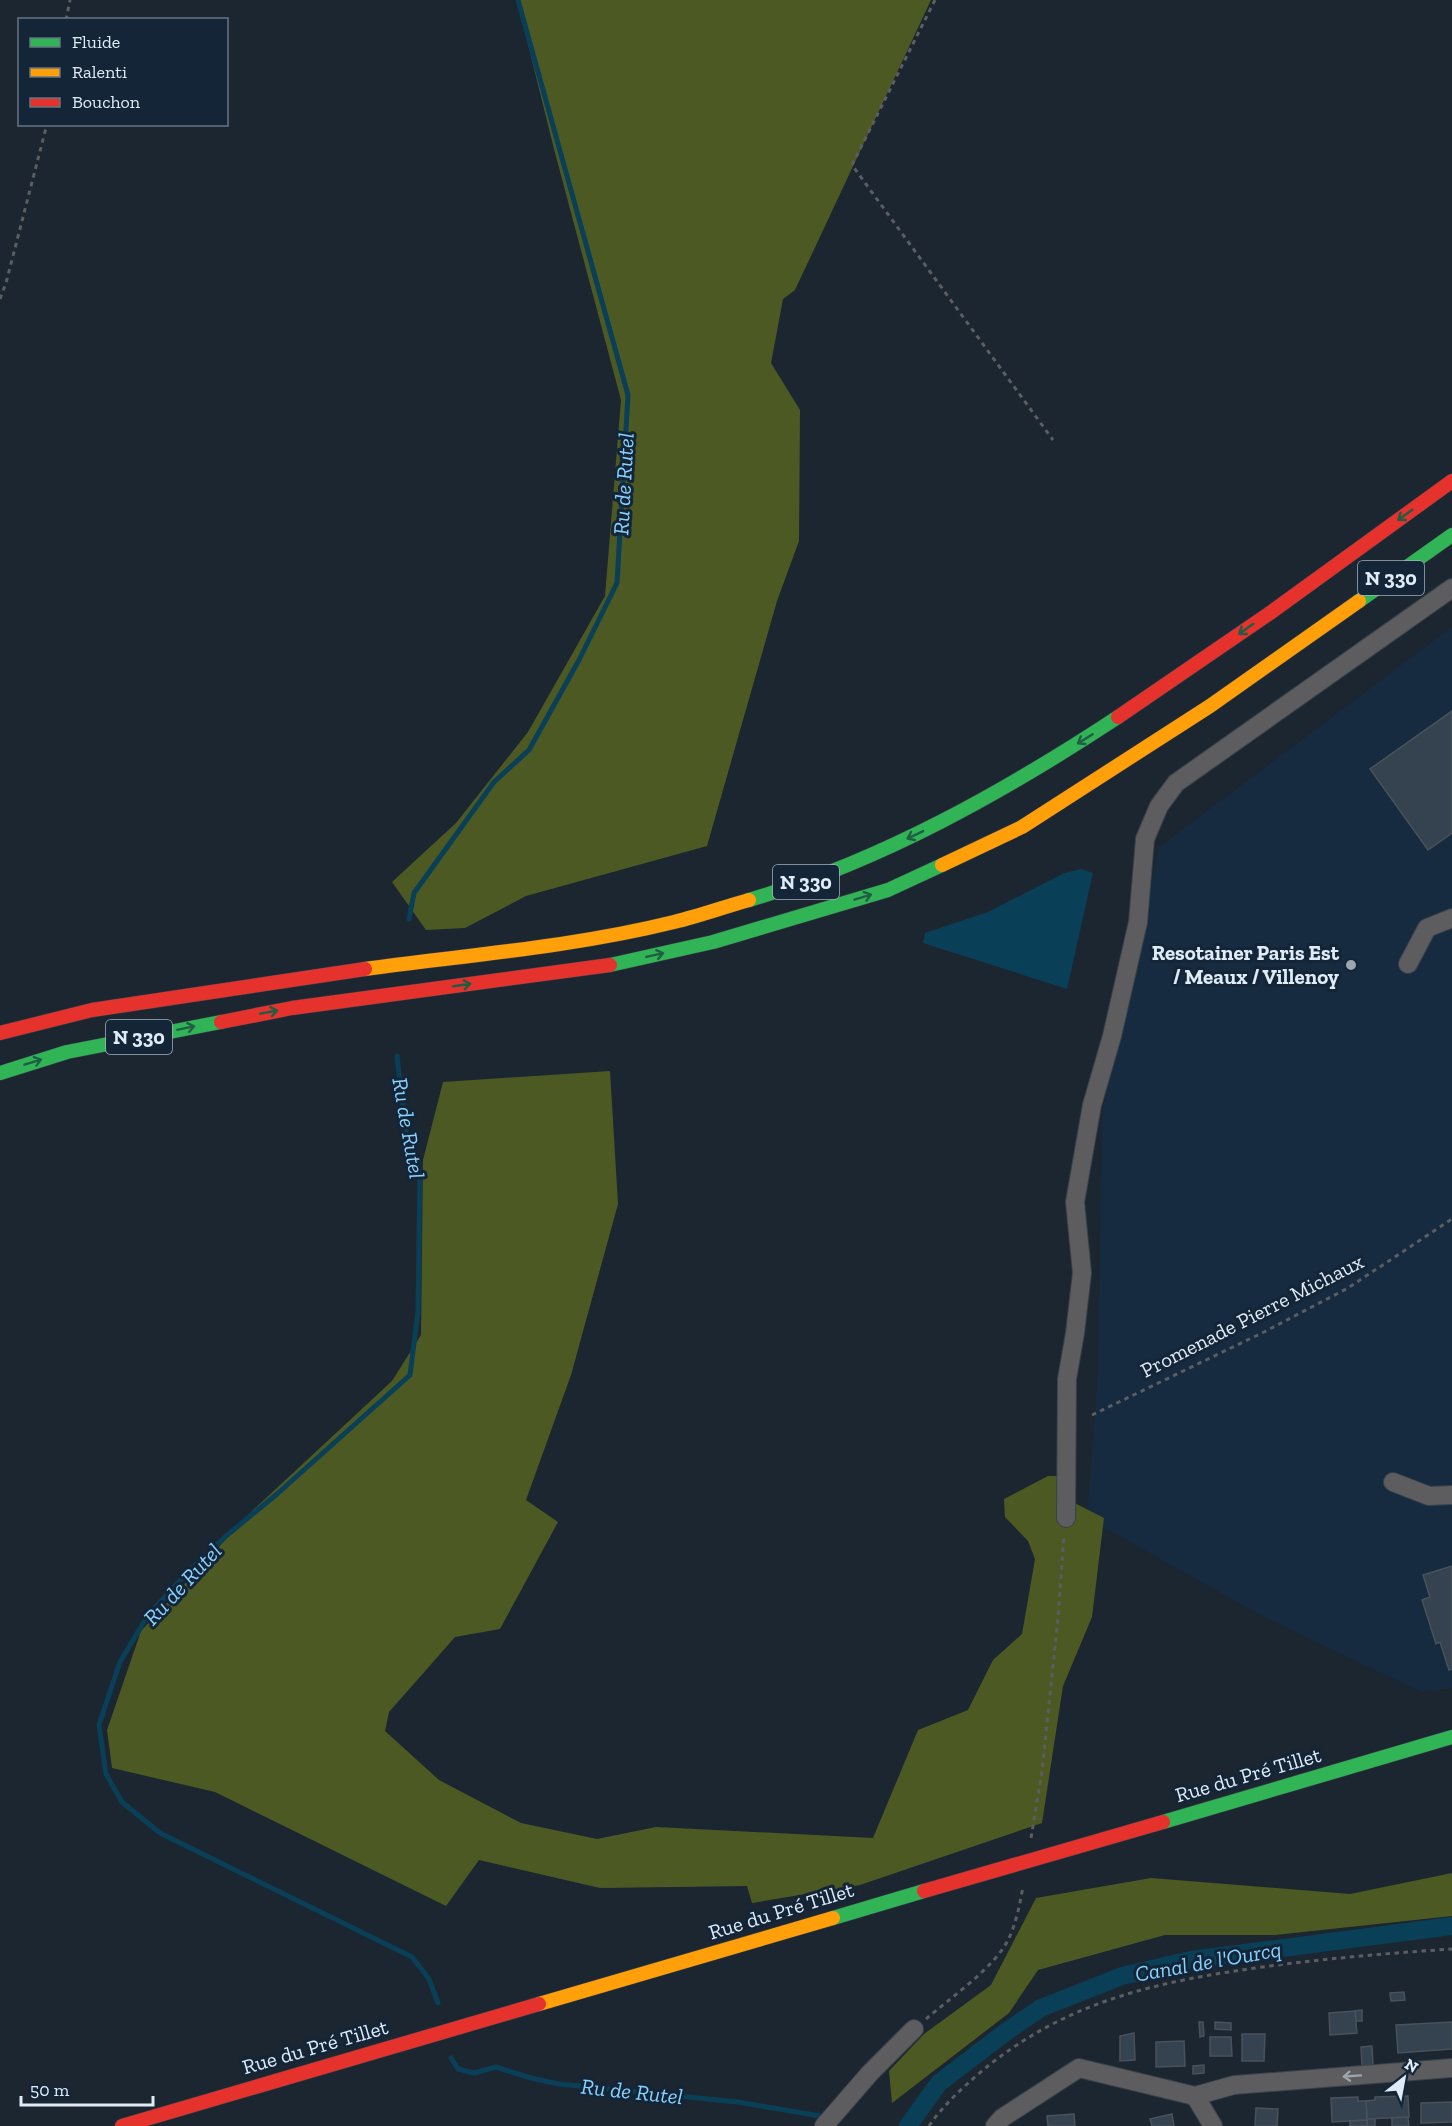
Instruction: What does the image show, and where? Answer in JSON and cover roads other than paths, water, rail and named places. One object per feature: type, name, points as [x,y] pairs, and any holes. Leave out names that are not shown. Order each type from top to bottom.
[{"type":"main road","name":"N 330","points":[[0,1033],[56,1017],[245,984],[592,940],[677,921],[757,899],[820,876],[901,842],[958,813],[1089,737],[1185,672],[1452,481]]},
{"type":"main road","name":"N 330","points":[[0,1072],[67,1052],[292,1008],[600,967],[713,942],[888,890],[1022,827],[1219,699],[1452,535]]},
{"type":"main road","name":"Rue du Pré Tillet","points":[[122,2126],[1452,1737]]},
{"type":"street","points":[[1066,1518],[1067,1379],[1082,1273],[1075,1202],[1092,1105],[1112,1036],[1138,922],[1145,839],[1159,806],[1176,783],[1452,588]]},
{"type":"street","points":[[1408,964],[1427,928],[1452,918]]},
{"type":"street","points":[[1393,1482],[1429,1496],[1452,1495]]},
{"type":"street","points":[[824,2126],[870,2073],[914,2029]]},
{"type":"street","points":[[995,2126],[1002,2118],[1078,2068],[1195,2096],[1234,2085],[1452,2068]]},
{"type":"street","points":[[1195,2096],[1213,2126]]},
{"type":"waterway","name":"Ru de Rutel","points":[[409,919],[414,893],[494,782],[529,750],[579,660],[617,583],[628,395],[518,0]]},
{"type":"waterway","name":"Ru de Rutel","points":[[397,1056],[406,1135],[420,1171],[418,1312],[410,1375],[277,1494],[226,1536],[148,1615],[120,1662],[99,1725],[106,1774],[122,1802],[160,1833],[412,1957],[429,1979],[438,2003]]},
{"type":"waterway","name":"Canal de l'Ourcq","points":[[908,2126],[939,2083],[1007,2031],[1041,2008],[1122,1976],[1191,1960],[1452,1926]]},
{"type":"waterway","name":"Ru de Rutel","points":[[451,2058],[458,2069],[474,2073],[496,2067],[559,2084],[738,2102],[820,2116]]},
{"type":"place","name":"Resotainer Paris Est / Meaux / Villenoy","points":[[1351,965]]}]
